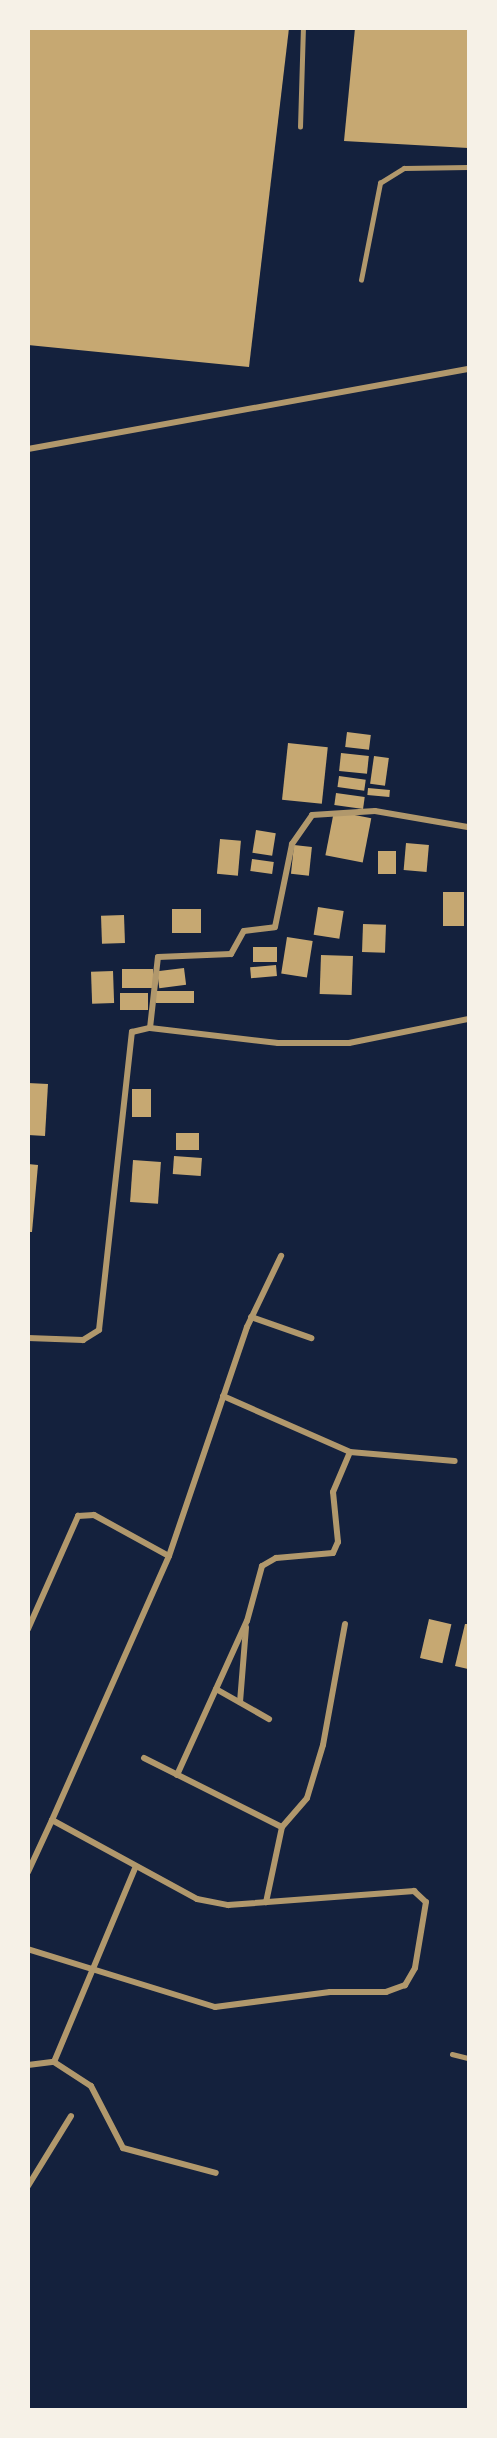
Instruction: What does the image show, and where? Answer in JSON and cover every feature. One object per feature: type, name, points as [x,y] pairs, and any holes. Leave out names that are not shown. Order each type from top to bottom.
[{"type":"street","points":[[28,450],[468,369]]},
{"type":"street","points":[[150,1028],[158,957],[231,954],[244,931],[275,927],[292,844],[312,814],[375,812],[468,827]]},
{"type":"street","points":[[28,1338],[84,1340],[99,1330],[128,1040],[138,1029],[150,1028],[278,1043],[350,1043],[468,1019]]},
{"type":"street","points":[[28,1872],[169,1556],[251,1317],[281,1256]]},
{"type":"street","points":[[251,1317],[311,1338]]},
{"type":"street","points":[[223,1396],[351,1452],[455,1461]]},
{"type":"street","points":[[177,1774],[247,1621],[262,1566],[276,1558],[333,1552],[338,1542],[333,1492],[351,1452]]},
{"type":"street","points":[[28,1629],[78,1516],[94,1515],[169,1556]]},
{"type":"street","points":[[240,1702],[247,1621]]},
{"type":"street","points":[[266,1902],[282,1827],[310,1787],[345,1624]]},
{"type":"street","points":[[216,1689],[269,1719]]},
{"type":"street","points":[[144,1758],[282,1827]]},
{"type":"street","points":[[28,1949],[215,2007],[330,1992],[386,1992],[405,1985],[415,1968],[426,1902],[414,1891],[228,1905],[197,1899],[52,1820]]},
{"type":"street","points":[[54,2062],[136,1866]]},
{"type":"street","points":[[28,2065],[54,2062],[91,2086],[123,2148],[216,2173]]},
{"type":"street","points":[[28,2186],[71,2116]]},
{"type":"lane","points":[[300,127],[303,28]]},
{"type":"lane","points":[[362,280],[380,183],[404,168],[468,167]]},
{"type":"lane","points":[[452,2054],[468,2058]]},
{"type":"building","points":[[28,28],[289,28],[249,367],[28,345]]},
{"type":"building","points":[[355,28],[468,28],[468,148],[344,141]]},
{"type":"building","points":[[347,732],[371,735],[369,750],[345,747]]},
{"type":"building","points":[[288,743],[328,747],[322,804],[282,800]]},
{"type":"building","points":[[341,753],[369,756],[367,774],[339,771]]},
{"type":"building","points":[[374,756],[389,758],[385,786],[370,784]]},
{"type":"building","points":[[339,776],[366,780],[364,791],[337,787]]},
{"type":"building","points":[[368,788],[390,790],[389,797],[367,795]]},
{"type":"building","points":[[336,793],[365,797],[363,809],[334,805]]},
{"type":"building","points":[[334,811],[371,818],[363,862],[325,855]]},
{"type":"building","points":[[256,830],[276,833],[272,856],[252,853]]},
{"type":"building","points":[[220,839],[241,841],[238,876],[217,874]]},
{"type":"building","points":[[406,843],[429,845],[427,872],[404,870]]},
{"type":"building","points":[[294,845],[312,847],[309,876],[291,874]]},
{"type":"building","points":[[378,851],[396,851],[396,874],[378,874]]},
{"type":"building","points":[[252,859],[274,862],[272,874],[250,871]]},
{"type":"building","points":[[443,892],[464,892],[464,926],[443,926]]},
{"type":"building","points":[[318,907],[344,911],[339,939],[314,935]]},
{"type":"building","points":[[172,909],[201,909],[201,933],[172,933]]},
{"type":"building","points":[[124,915],[125,943],[102,944],[101,916]]},
{"type":"building","points":[[363,924],[386,925],[385,953],[362,952]]},
{"type":"building","points":[[287,937],[313,941],[307,978],[281,974]]},
{"type":"building","points":[[253,947],[277,947],[277,962],[253,962]]},
{"type":"building","points":[[321,955],[353,956],[352,995],[320,994]]},
{"type":"building","points":[[276,965],[277,976],[251,978],[250,967]]},
{"type":"building","points":[[184,968],[186,985],[159,988],[157,971]]},
{"type":"building","points":[[122,969],[153,969],[153,988],[122,988]]},
{"type":"building","points":[[113,971],[114,1003],[92,1004],[91,972]]},
{"type":"building","points":[[156,991],[194,991],[194,1003],[156,1003]]},
{"type":"building","points":[[120,993],[148,993],[148,1010],[120,1010]]},
{"type":"building","points":[[28,1083],[48,1084],[45,1136],[28,1135]]},
{"type":"building","points":[[132,1089],[151,1089],[151,1117],[132,1117]]},
{"type":"building","points":[[176,1133],[199,1133],[199,1150],[176,1150]]},
{"type":"building","points":[[174,1156],[202,1158],[201,1176],[173,1174]]},
{"type":"building","points":[[133,1160],[161,1162],[158,1204],[130,1202]]},
{"type":"building","points":[[28,1164],[38,1165],[32,1232],[28,1232]]},
{"type":"building","points":[[429,1619],[451,1624],[442,1663],[420,1658]]},
{"type":"building","points":[[465,1624],[468,1624],[468,1669],[455,1666]]}]
